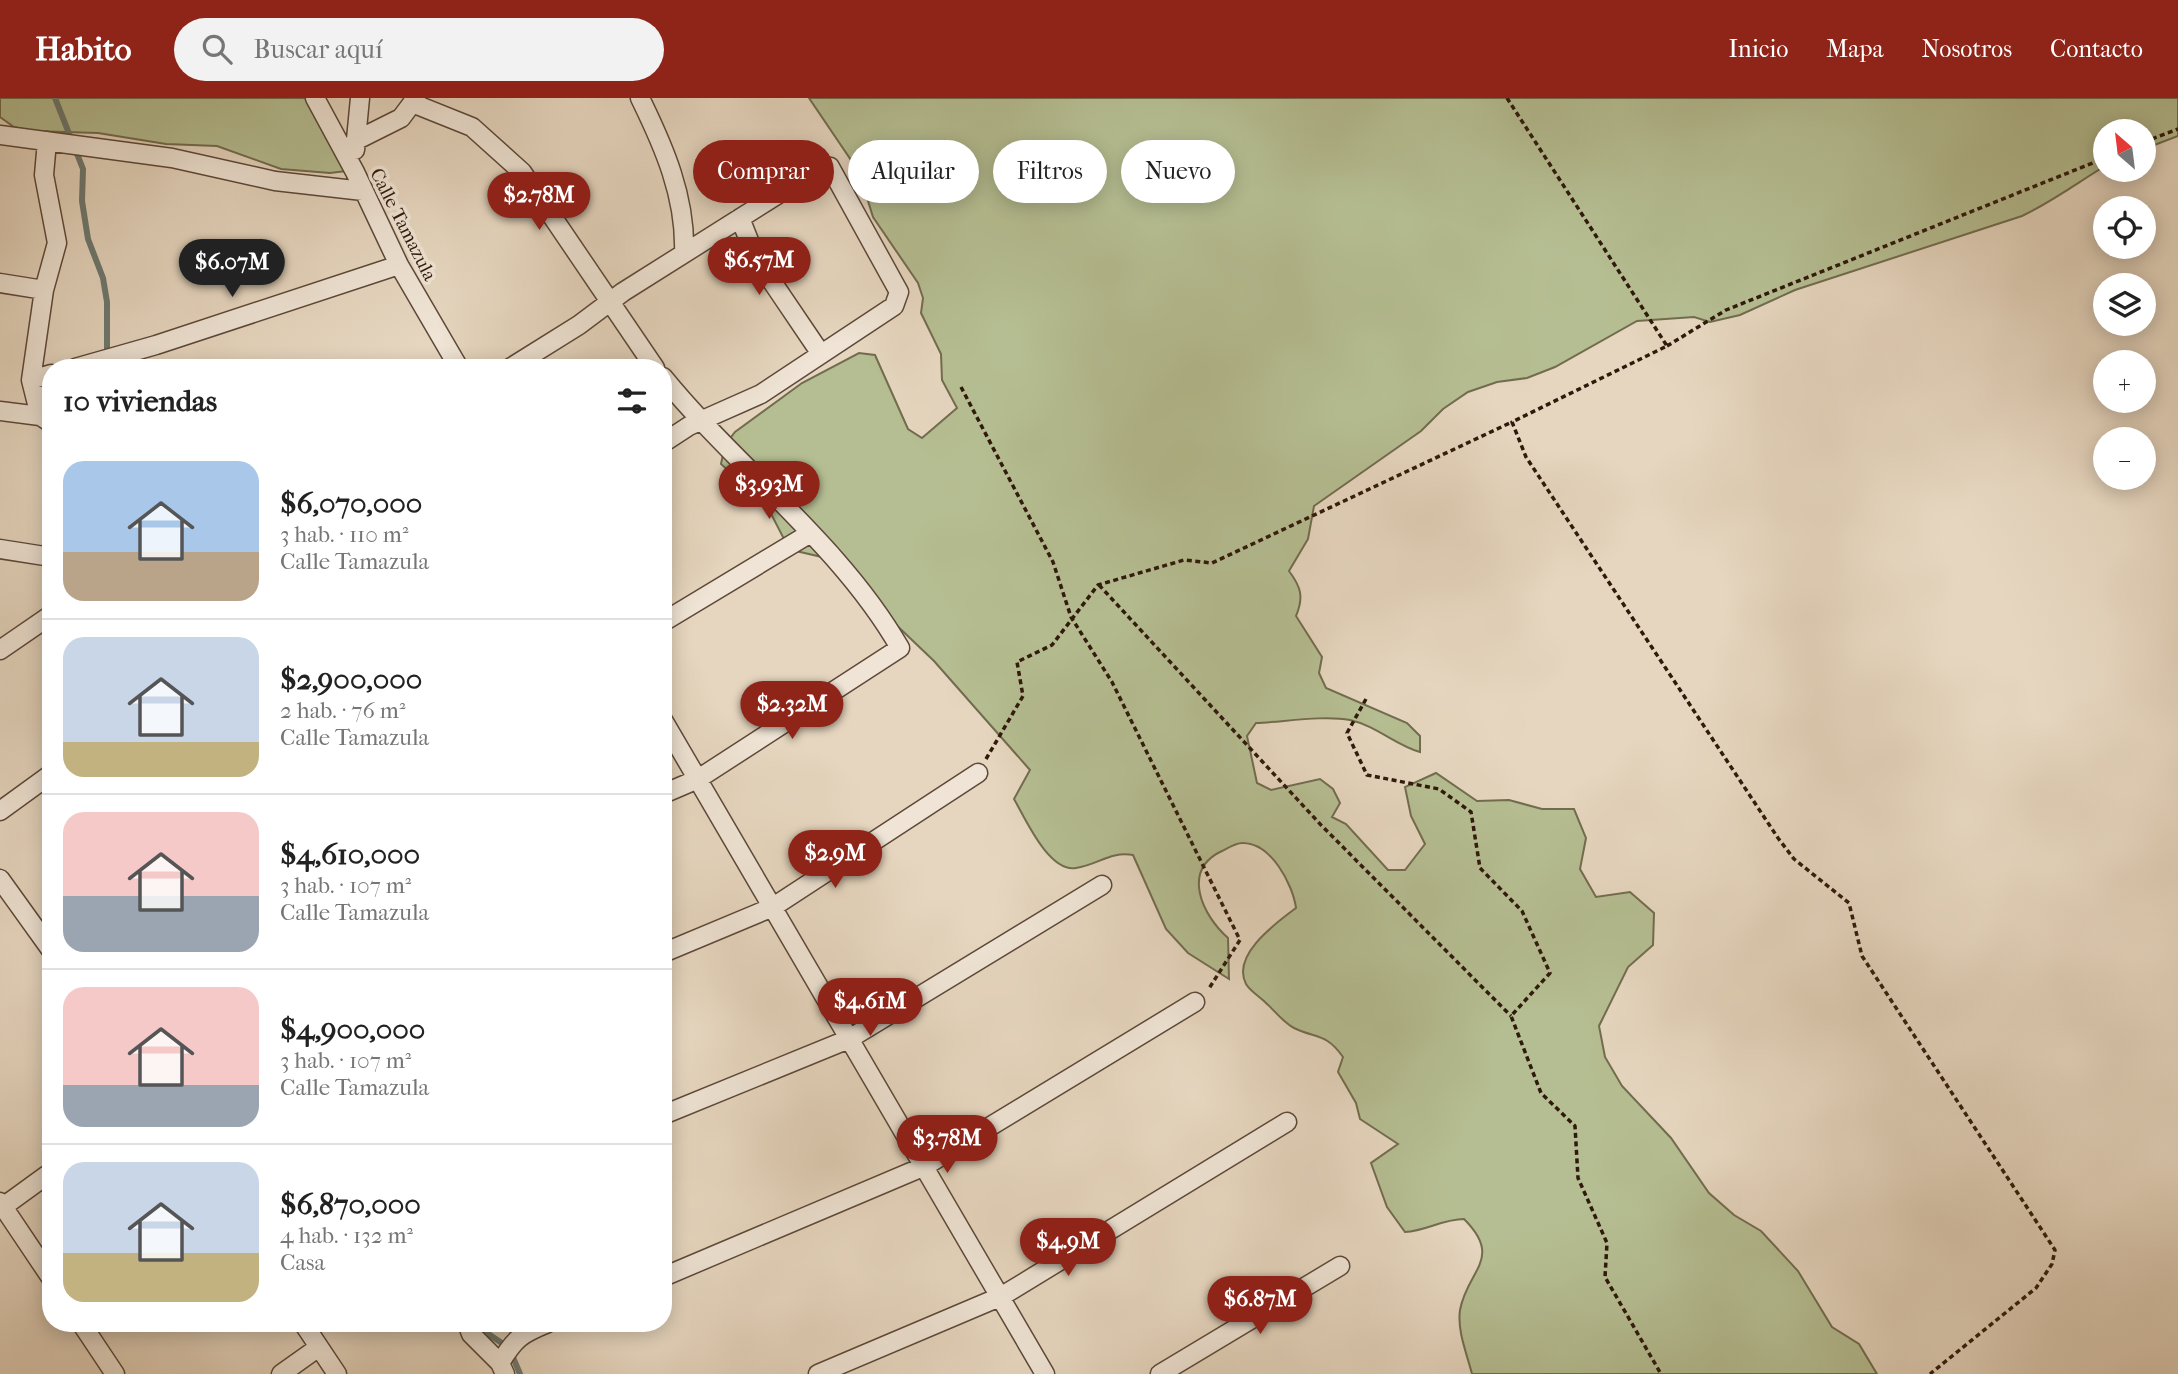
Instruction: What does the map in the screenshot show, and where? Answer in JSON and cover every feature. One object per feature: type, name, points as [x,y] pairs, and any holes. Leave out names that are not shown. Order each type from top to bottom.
[{"type":"street","name":"Calle Tamazula","points":[[315,98],[355,172],[399,265],[454,359]]},
{"type":"street","points":[[355,172],[359,98]]},
{"type":"street","points":[[640,98],[662,142],[677,187],[683,220],[684,253]]},
{"type":"street","points":[[355,141],[401,118],[414,100],[472,127],[522,172],[649,359]]},
{"type":"street","points":[[0,135],[172,158],[275,181],[363,191]]},
{"type":"street","points":[[42,411],[31,380],[44,290],[57,243],[44,175],[47,141]]},
{"type":"street","points":[[524,359],[684,253],[823,166],[833,170],[899,292],[894,306],[750,400],[699,421],[672,438]]},
{"type":"street","points":[[740,218],[756,258],[821,354]]},
{"type":"street","points":[[107,359],[399,265]]},
{"type":"street","points":[[0,283],[44,290]]},
{"type":"street","points":[[31,380],[42,377]]},
{"type":"street","points":[[672,388],[699,421],[857,584],[882,616],[900,648],[698,779],[672,790]]},
{"type":"street","points":[[0,411],[42,418]]},
{"type":"street","points":[[672,617],[809,534]]},
{"type":"street","points":[[0,549],[42,556]]},
{"type":"street","points":[[0,650],[42,621]]},
{"type":"street","points":[[672,735],[1002,1296],[1045,1374]]},
{"type":"street","points":[[672,949],[773,907],[978,773]]},
{"type":"street","points":[[0,811],[42,781]]},
{"type":"street","points":[[0,878],[42,932]]},
{"type":"street","points":[[672,1111],[849,1039],[1102,884]]},
{"type":"street","points":[[672,1273],[925,1166],[1195,1002]]},
{"type":"street","points":[[818,1374],[1002,1296],[1287,1122]]},
{"type":"street","points":[[42,1178],[1,1206],[42,1265]]},
{"type":"street","points":[[1160,1374],[1340,1266]]},
{"type":"street","points":[[87,1332],[115,1374]]},
{"type":"street","points":[[309,1332],[337,1374]]},
{"type":"street","points":[[470,1332],[503,1368],[522,1334],[527,1332]]},
{"type":"street","points":[[281,1374],[319,1347]]},
{"type":"path","points":[[1507,98],[1667,346]]},
{"type":"path","points":[[2156,137],[2178,129]]},
{"type":"path","points":[[978,773],[1023,696],[1017,662],[1052,645],[1098,585],[1184,560],[1213,563],[1513,422],[1667,346],[1726,310],[2093,163]]},
{"type":"path","points":[[961,387],[1053,562],[1071,617],[1112,681],[1240,940],[1206,992],[1195,1002]]},
{"type":"path","points":[[1513,422],[1526,457],[1712,734],[1778,838],[1794,859],[1852,908],[1857,943],[1884,991],[2055,1250],[2052,1264],[2036,1288],[1930,1374]]},
{"type":"path","points":[[1098,585],[1321,825],[1511,1016],[1541,1093],[1575,1126],[1578,1178],[1607,1242],[1605,1277],[1661,1374]]},
{"type":"path","points":[[1366,699],[1347,733],[1367,775],[1439,789],[1471,812],[1480,868],[1522,911],[1550,973],[1511,1016]]},
{"type":"green space","points":[[0,98],[305,98],[347,171],[330,173],[281,169],[217,146],[166,144],[98,133],[31,131],[14,127],[0,117]]},
{"type":"green space","points":[[809,98],[2178,98],[2178,136],[2156,144],[2156,119],[2093,119],[2093,174],[2022,216],[1795,290],[1740,315],[1710,322],[1694,317],[1637,321],[1555,367],[1527,378],[1497,382],[1468,392],[1443,409],[1421,431],[1314,506],[1308,539],[1289,571],[1300,592],[1296,616],[1322,657],[1319,673],[1326,688],[1407,723],[1420,736],[1420,752],[1360,723],[1340,719],[1316,718],[1256,723],[1247,736],[1257,783],[1271,790],[1320,779],[1333,789],[1340,803],[1332,817],[1346,824],[1388,870],[1405,870],[1425,844],[1411,816],[1405,787],[1436,773],[1477,801],[1509,800],[1542,809],[1574,809],[1586,838],[1580,869],[1596,897],[1630,892],[1654,913],[1653,945],[1628,967],[1599,1026],[1605,1057],[1622,1086],[1671,1138],[1709,1193],[1734,1215],[1761,1231],[1798,1271],[1832,1327],[1859,1344],[1877,1374],[1472,1374],[1459,1318],[1464,1296],[1482,1255],[1476,1233],[1464,1219],[1405,1232],[1387,1207],[1371,1163],[1398,1144],[1360,1119],[1356,1103],[1338,1072],[1343,1057],[1326,1040],[1290,1026],[1246,984],[1243,973],[1250,951],[1267,931],[1296,908],[1279,866],[1262,850],[1240,843],[1209,859],[1202,869],[1199,881],[1204,905],[1210,917],[1228,938],[1229,979],[1188,953],[1166,929],[1133,855],[1117,855],[1076,868],[1056,862],[1031,831],[1014,799],[1030,770],[934,661],[826,558],[796,551],[785,541],[767,506],[721,464],[725,445],[735,432],[802,383],[859,353],[875,355],[908,429],[922,438],[957,408],[942,380],[941,354],[921,313],[923,298],[918,283],[873,217],[869,203],[979,203],[979,140],[848,140],[848,156]]},
{"type":"waterway","points":[[55,98],[83,169],[82,201],[88,239],[103,278],[107,302],[107,357]]},
{"type":"waterway","points":[[485,1332],[509,1348],[520,1374]]}]
